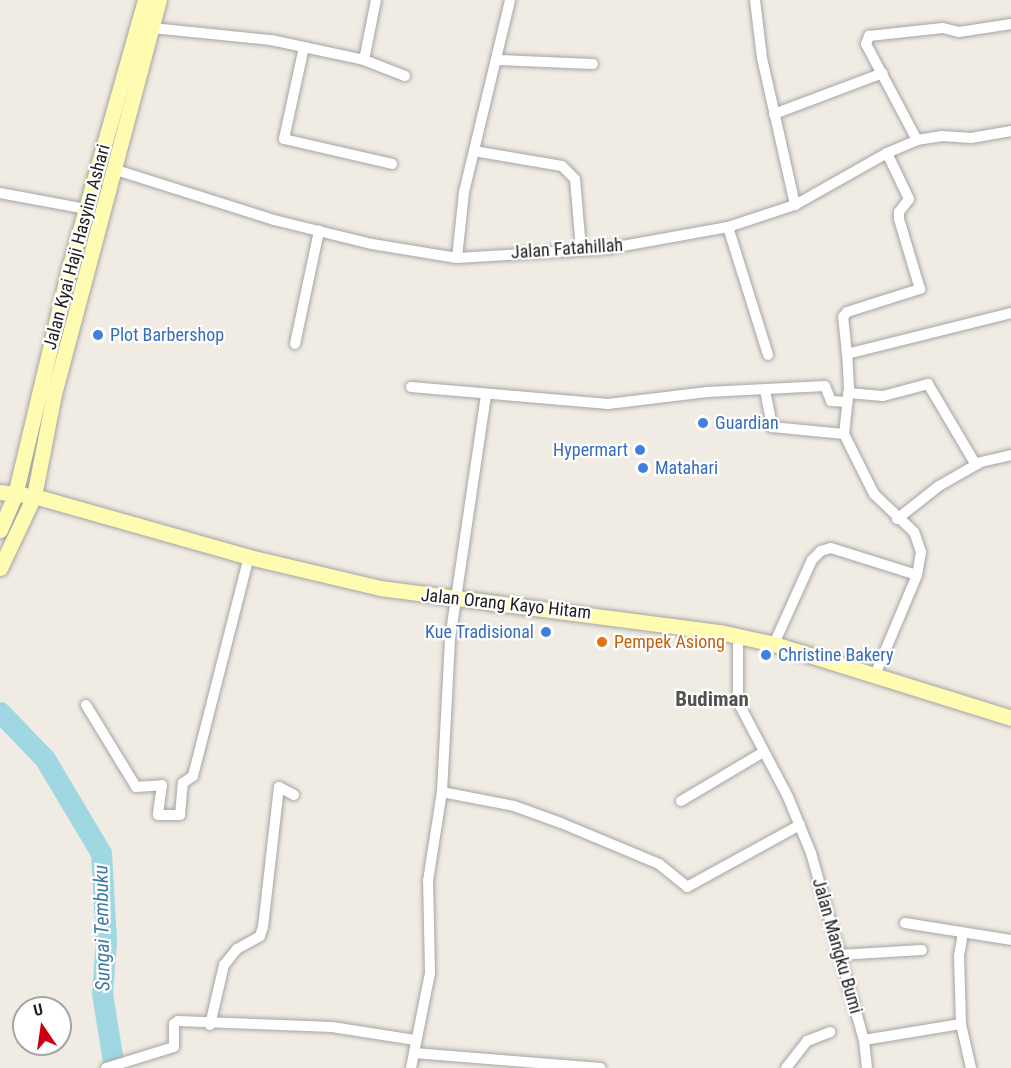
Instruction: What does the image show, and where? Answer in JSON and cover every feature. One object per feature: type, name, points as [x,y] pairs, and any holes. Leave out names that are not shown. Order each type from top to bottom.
[{"type":"main road","name":"Jalan Kyai Haji Hasyim Ashari","points":[[72,292],[70,265],[145,0]]},
{"type":"main road","name":"Jalan Kyai Haji Hasyim Ashari","points":[[0,531],[15,495],[72,292],[87,266],[159,0]]},
{"type":"main road","points":[[0,568],[34,496],[72,292]]},
{"type":"main road","name":"Jalan Orang Kayo Hitam","points":[[0,492],[34,496],[249,557],[380,588],[455,600],[671,623],[774,644],[1011,717]]},
{"type":"street","points":[[364,60],[376,0]]},
{"type":"street","points":[[457,258],[464,192],[498,60],[510,0]]},
{"type":"street","points":[[755,0],[774,114],[795,205]]},
{"type":"street","points":[[917,140],[866,44],[869,36],[943,28],[959,32],[1011,24]]},
{"type":"street","points":[[152,28],[271,39],[364,60],[405,76]]},
{"type":"street","points":[[304,47],[284,139],[392,164]]},
{"type":"street","points":[[498,60],[593,63]]},
{"type":"street","points":[[774,114],[883,73]]},
{"type":"street","name":"Jalan Fatahillah","points":[[113,169],[319,231],[431,256],[457,258],[581,249],[673,239],[728,227],[795,205],[886,153],[917,140],[941,136],[971,138],[1011,131]]},
{"type":"street","points":[[474,151],[562,166],[575,179],[581,249]]},
{"type":"street","points":[[875,675],[917,575],[919,542],[874,494],[844,434],[847,354],[843,317],[847,312],[920,289],[898,212],[909,199],[886,153]]},
{"type":"street","points":[[0,193],[86,209]]},
{"type":"street","points":[[728,227],[768,355]]},
{"type":"street","points":[[295,344],[319,231]]},
{"type":"street","points":[[847,354],[1011,313]]},
{"type":"street","points":[[411,387],[486,396],[608,404],[825,386],[831,400],[883,396],[928,384],[976,465]]},
{"type":"street","points":[[765,390],[772,427],[844,434]]},
{"type":"street","points":[[411,1068],[430,974],[428,881],[442,792],[446,687],[455,600],[486,396]]},
{"type":"street","points":[[897,519],[939,486],[976,465],[1011,455]]},
{"type":"street","points":[[774,644],[812,560],[821,551],[831,549],[859,555],[917,575]]},
{"type":"street","points":[[86,705],[136,787],[162,784],[158,815],[180,815],[183,783],[193,776],[249,557]]},
{"type":"street","name":"Jalan Mangku Bumi","points":[[738,636],[738,702],[800,825],[864,1040],[867,1068]]},
{"type":"street","points":[[681,801],[762,753]]},
{"type":"street","points":[[210,1025],[224,965],[237,949],[260,936],[263,927],[279,787],[294,795]]},
{"type":"street","points":[[442,792],[514,806],[561,823],[659,864],[687,887],[800,825]]},
{"type":"street","points":[[905,923],[1011,940]]},
{"type":"street","points":[[963,933],[959,956],[962,1024],[971,1068]]},
{"type":"street","points":[[839,955],[922,950]]},
{"type":"street","points":[[111,1065],[174,1047],[174,1024],[178,1021],[210,1025],[332,1028],[416,1040]]},
{"type":"street","points":[[864,1040],[962,1024]]},
{"type":"street","points":[[786,1068],[799,1047],[830,1032]]},
{"type":"street","points":[[414,1053],[600,1068]]},
{"type":"waterway","name":"Sungai Tembuku","points":[[0,712],[45,759],[101,853],[106,941],[102,993],[114,1068]]},
{"type":"place","name":"Plot Barbershop","points":[[98,335]]},
{"type":"place","name":"Guardian","points":[[703,423]]},
{"type":"place","name":"Hypermart","points":[[640,450]]},
{"type":"place","name":"Matahari","points":[[643,468]]},
{"type":"place","name":"Kue Tradisional","points":[[546,632]]},
{"type":"place","name":"Pempek Asiong","points":[[602,642]]},
{"type":"place","name":"Christine Bakery","points":[[766,655]]},
{"type":"district","name":"Budiman","points":[[712,699]]}]
